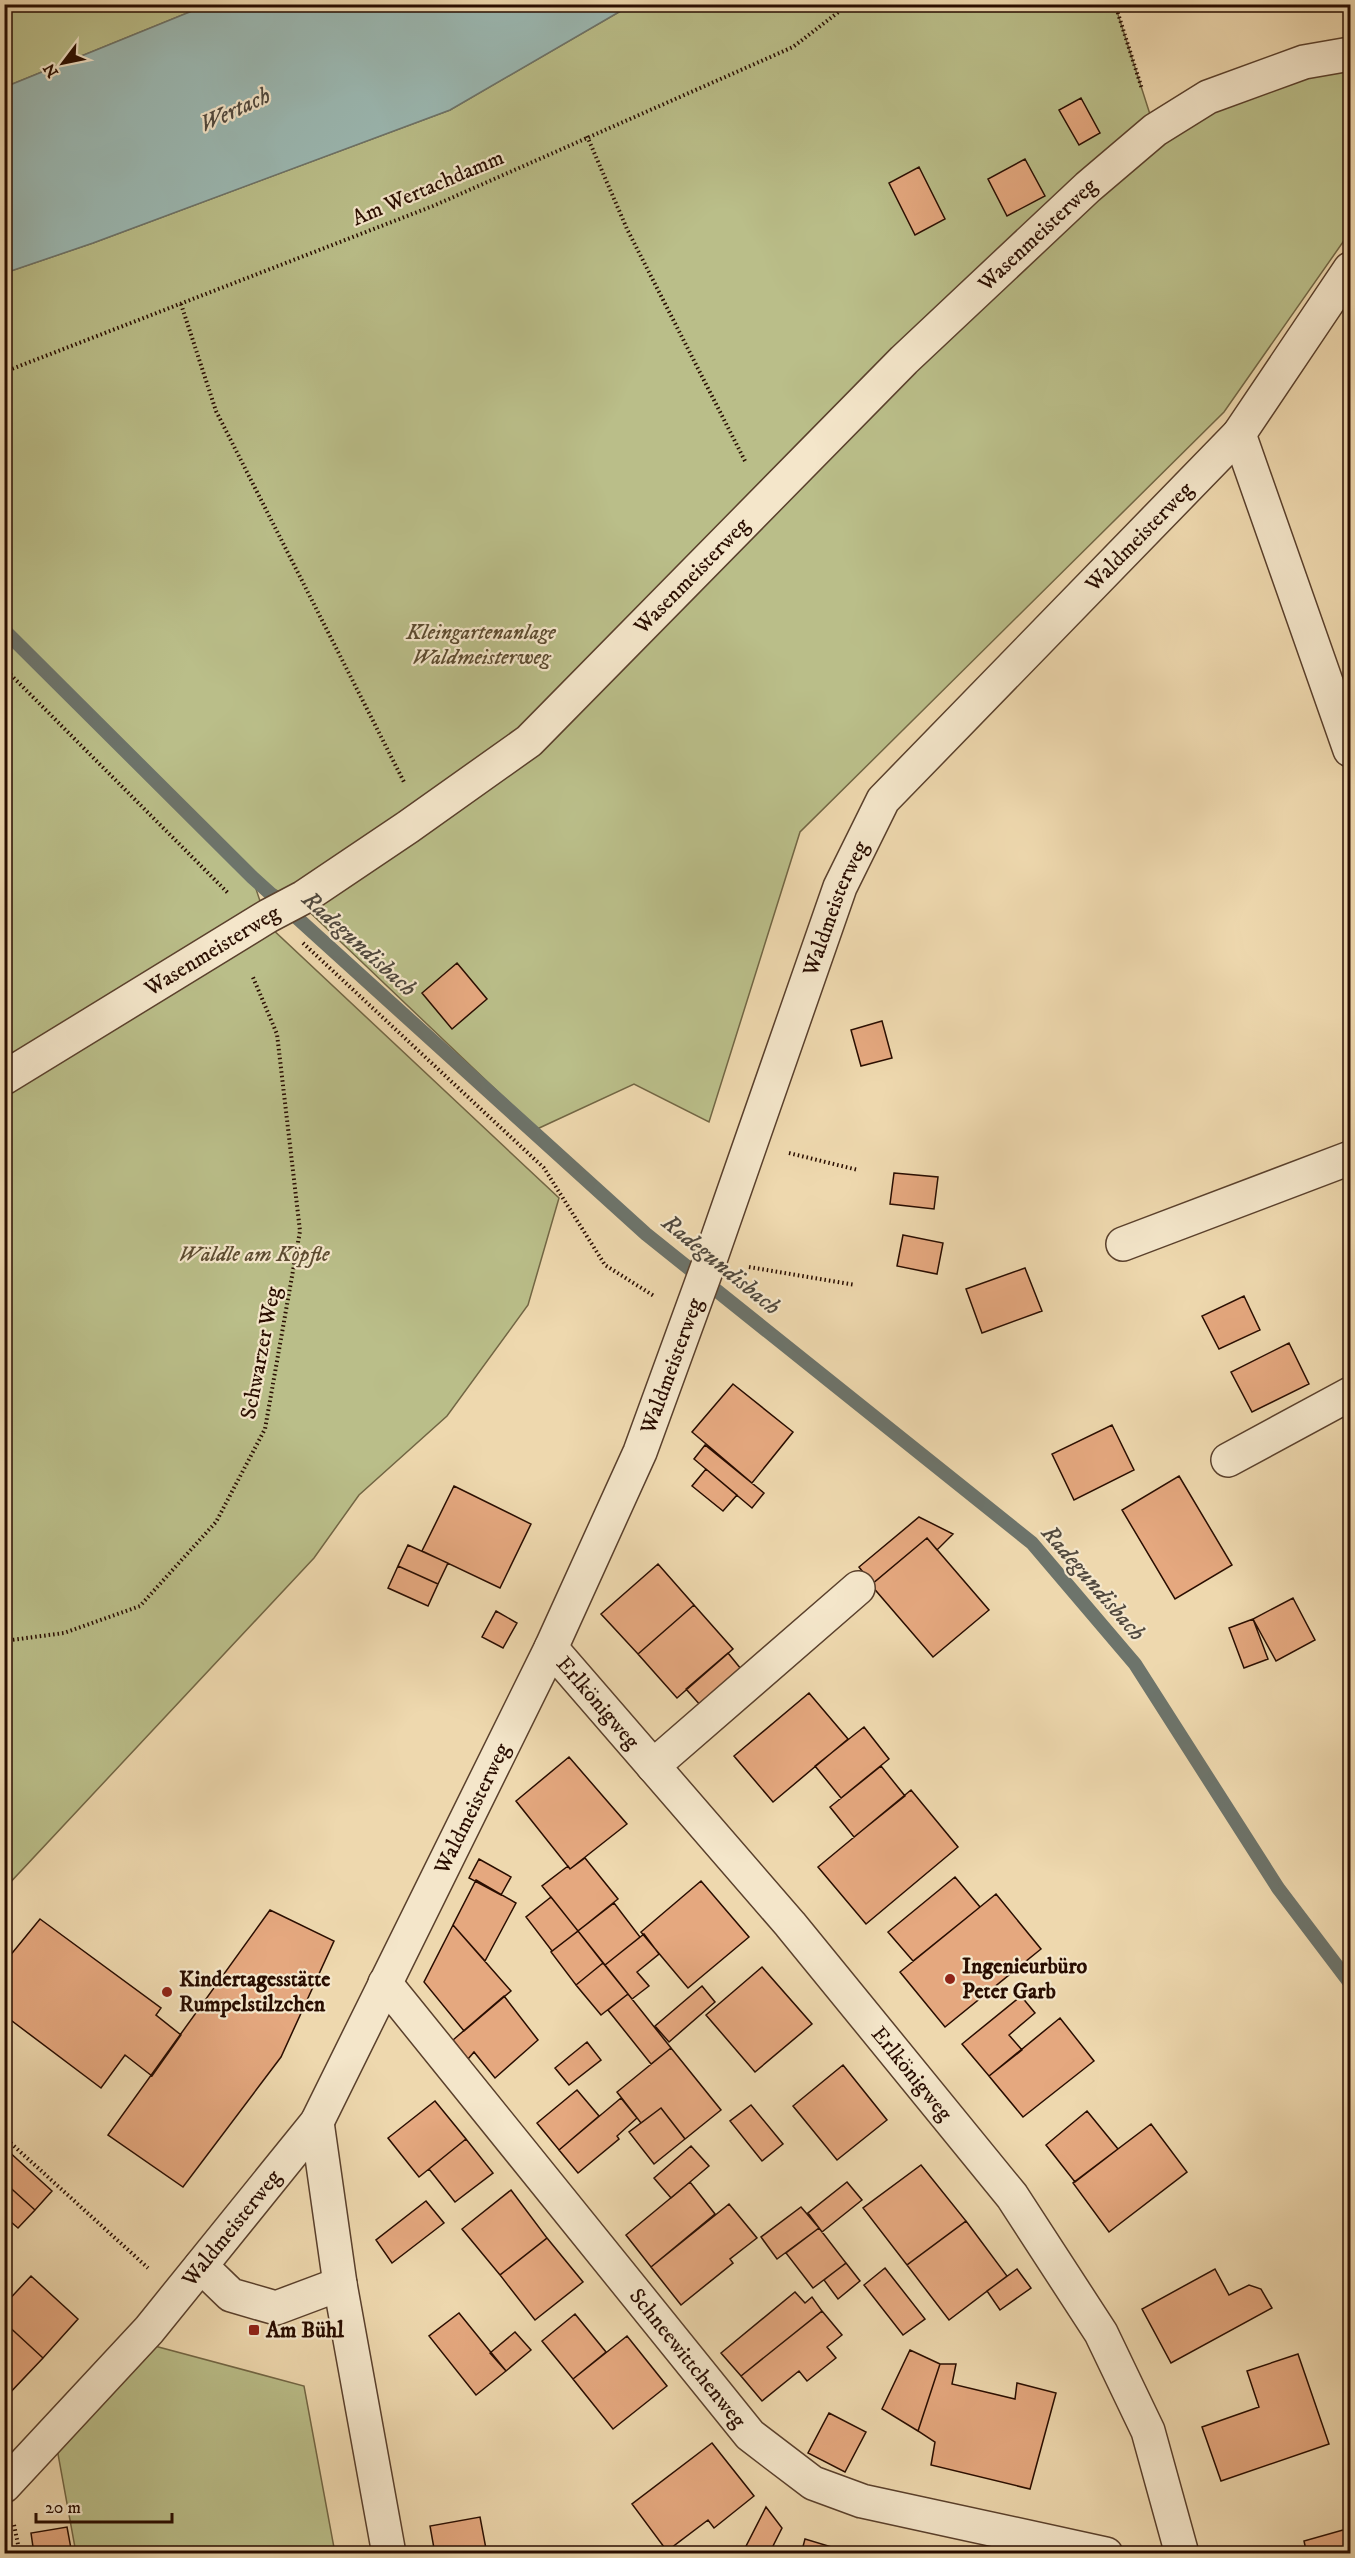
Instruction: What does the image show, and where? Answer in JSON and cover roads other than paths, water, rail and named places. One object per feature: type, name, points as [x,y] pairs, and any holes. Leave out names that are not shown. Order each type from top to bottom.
[{"type":"street","name":"Wasenmeisterweg","points":[[4,1078],[253,924],[304,897],[422,818],[529,741],[904,360],[1088,187],[1155,130],[1208,97],[1304,62],[1350,54]]},
{"type":"street","name":"Waldmeisterweg","points":[[4,2486],[149,2330],[317,2122],[551,1648],[640,1452],[710,1260],[840,887],[883,800],[1239,434],[1350,269]]},
{"type":"street","points":[[1239,434],[1350,750]]},
{"type":"street","points":[[1123,1244],[1350,1158]]},
{"type":"street","points":[[1228,1460],[1350,1394]]},
{"type":"street","points":[[653,1766],[858,1588]]},
{"type":"street","name":"Erlkönigweg","points":[[551,1648],[790,1924],[1012,2196],[1101,2333],[1148,2431],[1182,2553]]},
{"type":"street","name":"Schneewittchenweg","points":[[385,1983],[750,2435],[813,2483],[862,2501],[1106,2553]]},
{"type":"street","points":[[317,2122],[340,2284],[389,2553]]},
{"type":"street","points":[[201,2266],[231,2295],[276,2308],[340,2284]]},
{"type":"water","name":"Wertach","points":[[207,5],[631,5],[450,110],[93,243],[5,273],[5,87]]},
{"type":"waterway","name":"Radegundisbach","points":[[4,630],[252,877],[646,1234],[1032,1543],[1135,1664],[1278,1888],[1350,1983]]},
{"type":"place","name":"Ingenieurbüro Peter Garb","points":[[950,1979]]},
{"type":"place","name":"Kindertagesstätte Rumpelstilzchen","points":[[167,1992]]},
{"type":"place","name":"Am Bühl","points":[[254,2330]]},
{"type":"park label","name":"Kleingartenanlage Waldmeisterweg","points":[[481,644]]},
{"type":"park label","name":"Wäldle am Köpfle","points":[[254,1254]]}]
